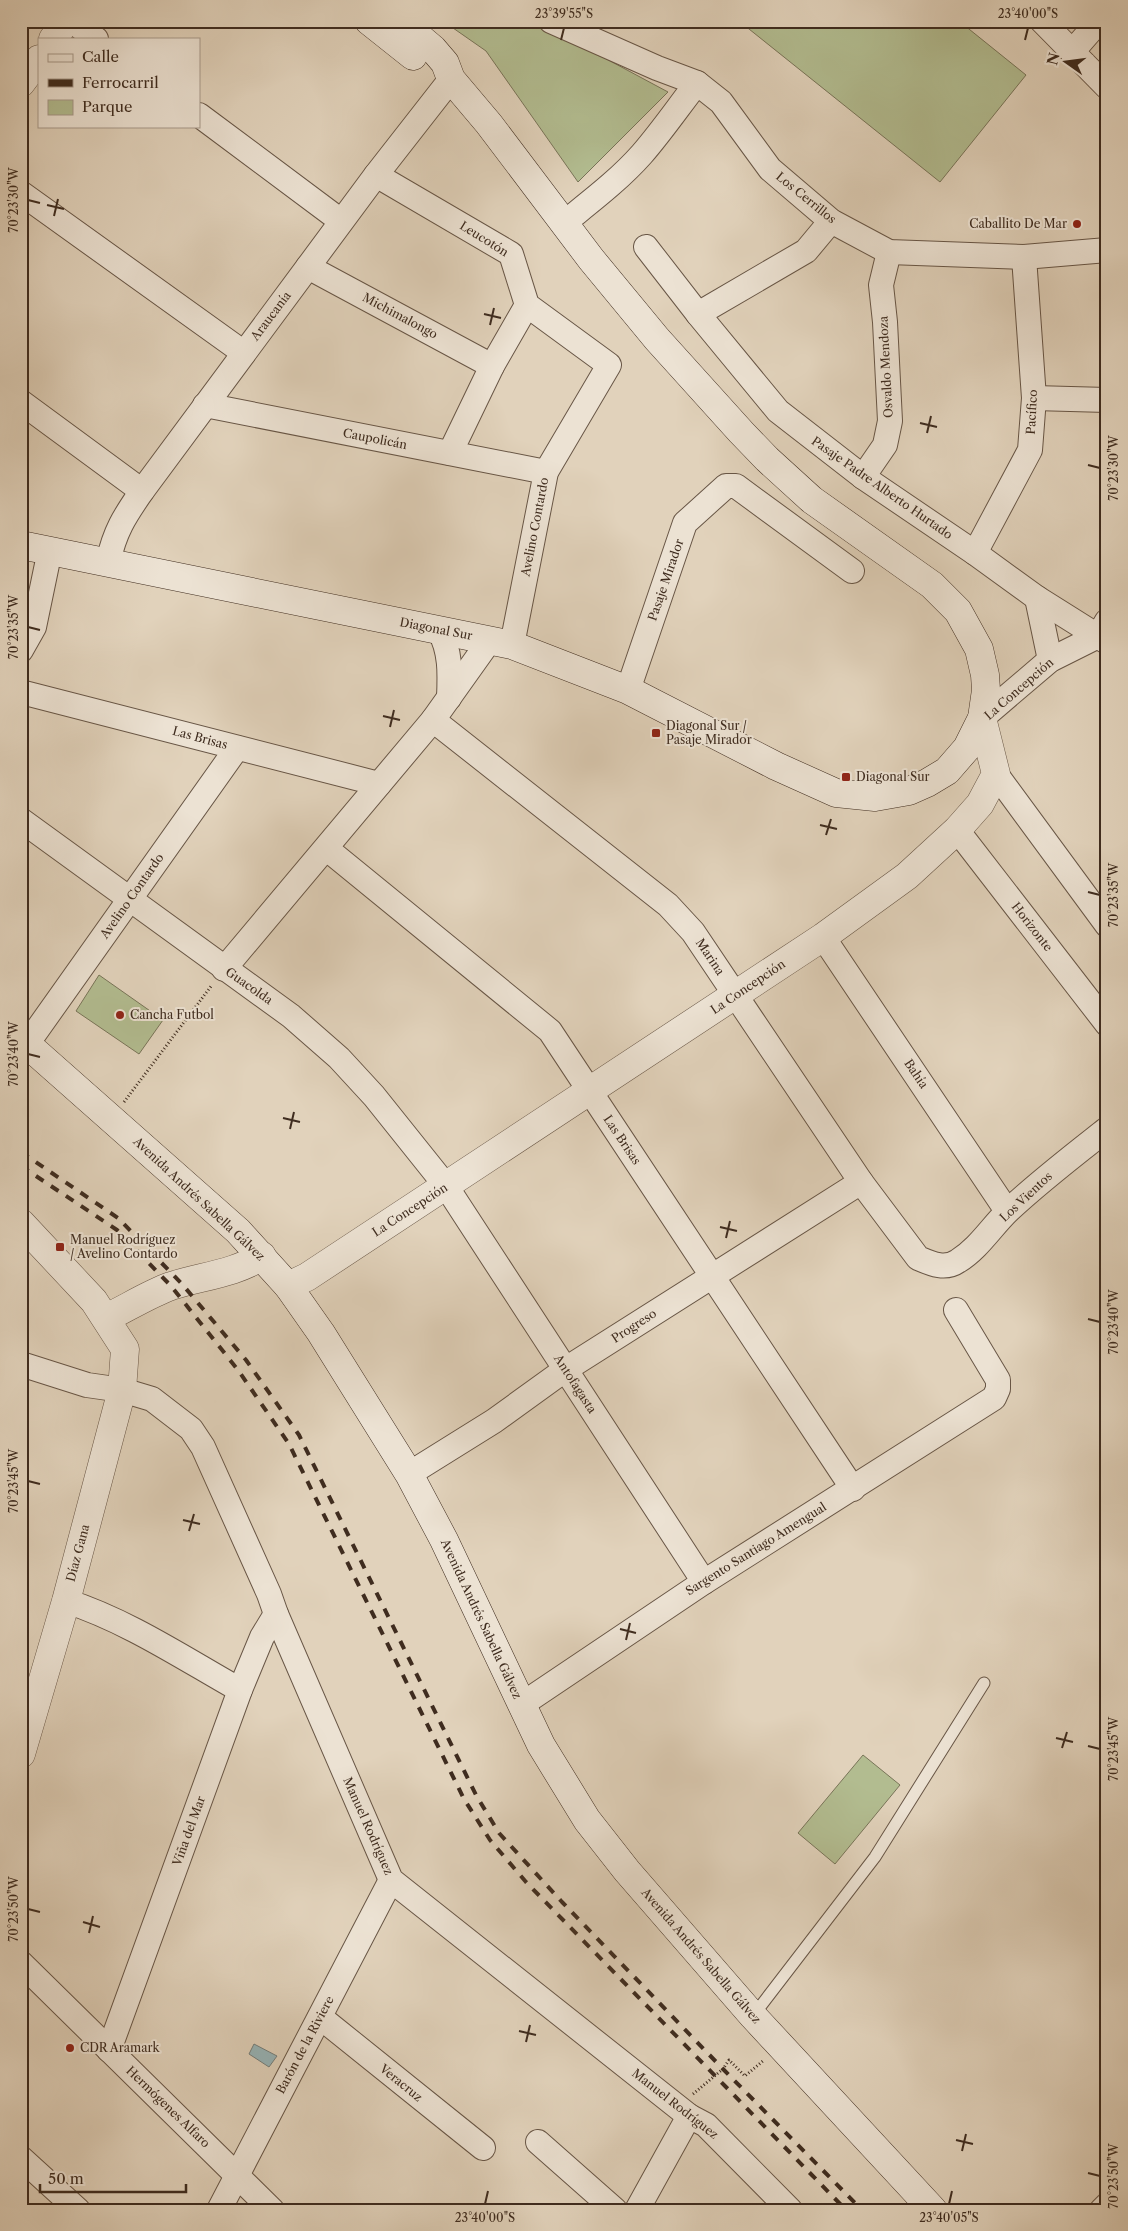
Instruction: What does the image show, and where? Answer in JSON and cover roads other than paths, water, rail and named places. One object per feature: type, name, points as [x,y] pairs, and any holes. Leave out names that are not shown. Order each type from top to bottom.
[{"type":"main road","points":[[54,38],[66,21]]},
{"type":"main road","points":[[369,21],[422,63],[451,79],[472,103],[564,223],[657,339],[766,459],[820,506],[932,585],[958,611],[973,636],[983,664],[986,690],[982,718]]},
{"type":"main road","points":[[400,21],[433,49],[445,63],[451,79]]},
{"type":"main road","points":[[21,83],[38,60]]},
{"type":"main road","name":"Diagonal Sur","points":[[21,545],[501,643],[628,690],[776,766],[825,789],[850,796],[876,797],[897,794],[918,788],[937,778],[954,765],[968,748],[982,718]]},
{"type":"main road","name":"La Concepción","points":[[288,1286],[307,1277],[590,1092],[823,936],[907,876],[957,830],[980,804],[996,774],[982,718]]},
{"type":"main road","name":"Avenida Andrés Sabella Gálvez","points":[[24,1042],[238,1231],[288,1286],[322,1333],[409,1474],[448,1548],[541,1745],[570,1795],[605,1843],[753,2016],[933,2210]]},
{"type":"main road","points":[[21,1223],[94,1301],[106,1318],[171,1286],[226,1272],[262,1256]]},
{"type":"main road","name":"Díaz Gana","points":[[21,1754],[66,1601],[122,1390],[125,1349],[106,1318]]},
{"type":"street","points":[[72,21],[95,38]]},
{"type":"street","name":"Los Cerrillos","points":[[551,21],[657,68],[697,83],[721,102],[770,169],[831,221],[889,252],[1024,257],[1107,250]]},
{"type":"street","points":[[1042,21],[1107,87]]},
{"type":"street","points":[[1072,52],[1099,21]]},
{"type":"street","name":"Araucanía","points":[[108,562],[113,540],[122,520],[142,491],[341,221],[451,79]]},
{"type":"street","points":[[564,223],[625,172],[642,154],[697,83]]},
{"type":"street","points":[[200,116],[341,221]]},
{"type":"street","name":"Leucotón","points":[[376,175],[511,254],[527,305]]},
{"type":"street","points":[[21,193],[244,353]]},
{"type":"street","points":[[698,314],[806,251],[831,221]]},
{"type":"street","name":"Pasaje Padre Alberto Hurtado","points":[[646,247],[698,314],[778,411],[863,477],[975,553],[1037,598],[1104,633]]},
{"type":"street","name":"Osvaldo Mendoza","points":[[863,477],[884,445],[890,420],[885,322],[881,285],[889,252]]},
{"type":"street","name":"Pacífico","points":[[975,553],[1030,450],[1034,398],[1024,257]]},
{"type":"street","name":"Michimalongo","points":[[308,266],[492,366]]},
{"type":"street","points":[[450,453],[492,366],[527,305]]},
{"type":"street","name":"Avelino Contardo","points":[[224,969],[327,849],[449,698],[501,643],[546,472],[608,366],[527,305]]},
{"type":"street","points":[[1034,398],[1107,400]]},
{"type":"street","points":[[21,402],[142,491]]},
{"type":"street","name":"Caupolicán","points":[[205,405],[546,472]]},
{"type":"street","name":"Pasaje Mirador","points":[[628,690],[685,523],[726,486],[736,486],[852,571]]},
{"type":"street","points":[[21,650],[34,627],[50,550]]},
{"type":"street","points":[[1037,598],[1050,660]]},
{"type":"street","points":[[439,630],[448,656],[449,698]]},
{"type":"street","name":"La Concepción","points":[[982,718],[1050,660],[1104,633]]},
{"type":"street","name":"Las Brisas","points":[[21,692],[379,784]]},
{"type":"street","name":"Marina","points":[[433,720],[668,905],[693,932],[861,1182],[918,1258]]},
{"type":"street","name":"Avelino Contardo","points":[[24,1042],[129,900],[237,748]]},
{"type":"street","points":[[996,774],[1107,925]]},
{"type":"street","name":"Guacolda","points":[[21,820],[291,1016],[339,1058],[374,1096],[446,1186]]},
{"type":"street","name":"Horizonte","points":[[957,830],[1107,1024]]},
{"type":"street","name":"Las Brisas","points":[[327,849],[550,1031],[853,1488]]},
{"type":"street","name":"Bahía","points":[[823,936],[1007,1212]]},
{"type":"street","name":"Los Vientos","points":[[918,1258],[932,1264],[944,1266],[958,1261],[989,1234],[1007,1212],[1107,1129]]},
{"type":"street","name":"Progreso","points":[[409,1474],[494,1421],[566,1369],[861,1182]]},
{"type":"street","name":"Antofagasta","points":[[446,1186],[704,1582]]},
{"type":"street","name":"Sargento Santiago Amengual","points":[[521,1705],[704,1582],[994,1398],[998,1389],[998,1380],[956,1310]]},
{"type":"street","name":"Manuel Rodríguez","points":[[21,1364],[87,1385],[122,1390],[152,1398],[191,1429],[203,1447],[269,1594],[392,1880],[683,2111],[706,2125],[790,2210]]},
{"type":"street","points":[[66,1601],[94,1610],[122,1623],[240,1690]]},
{"type":"street","name":"Viña del Mar","points":[[109,2050],[240,1690],[262,1637],[276,1614]]},
{"type":"street","name":"Barón de la Riviere","points":[[219,2210],[392,1880]]},
{"type":"street","name":"Hermógenes Alfaro","points":[[21,1963],[272,2210]]},
{"type":"street","name":"Veracruz","points":[[320,2017],[483,2148]]},
{"type":"street","points":[[637,2210],[683,2111]]},
{"type":"street","points":[[538,2142],[615,2210]]},
{"type":"street","points":[[21,2158],[78,2210]]},
{"type":"street","points":[[1102,2210],[1107,2206]]},
{"type":"lane","points":[[753,2016],[875,1856],[984,1683]]},
{"type":"water","points":[[254,2044],[277,2056],[269,2067],[249,2054]]},
{"type":"railway","points":[[21,1152],[118,1218],[182,1284],[246,1360],[299,1435],[476,1795],[499,1833],[562,1902],[862,2210]]},
{"type":"railway","points":[[21,1166],[117,1230],[171,1286],[238,1370],[289,1444],[464,1799],[490,1840],[526,1882],[846,2210]]},
{"type":"place","name":"Caballito De Mar","points":[[1077,224]]},
{"type":"place","name":"Diagonal Sur / Pasaje Mirador","points":[[656,733]]},
{"type":"place","name":"Diagonal Sur","points":[[846,777]]},
{"type":"place","name":"Cancha Futbol","points":[[120,1015]]},
{"type":"place","name":"Manuel Rodríguez / Avelino Contardo","points":[[60,1247]]},
{"type":"place","name":"CDR Aramark","points":[[70,2048]]}]
